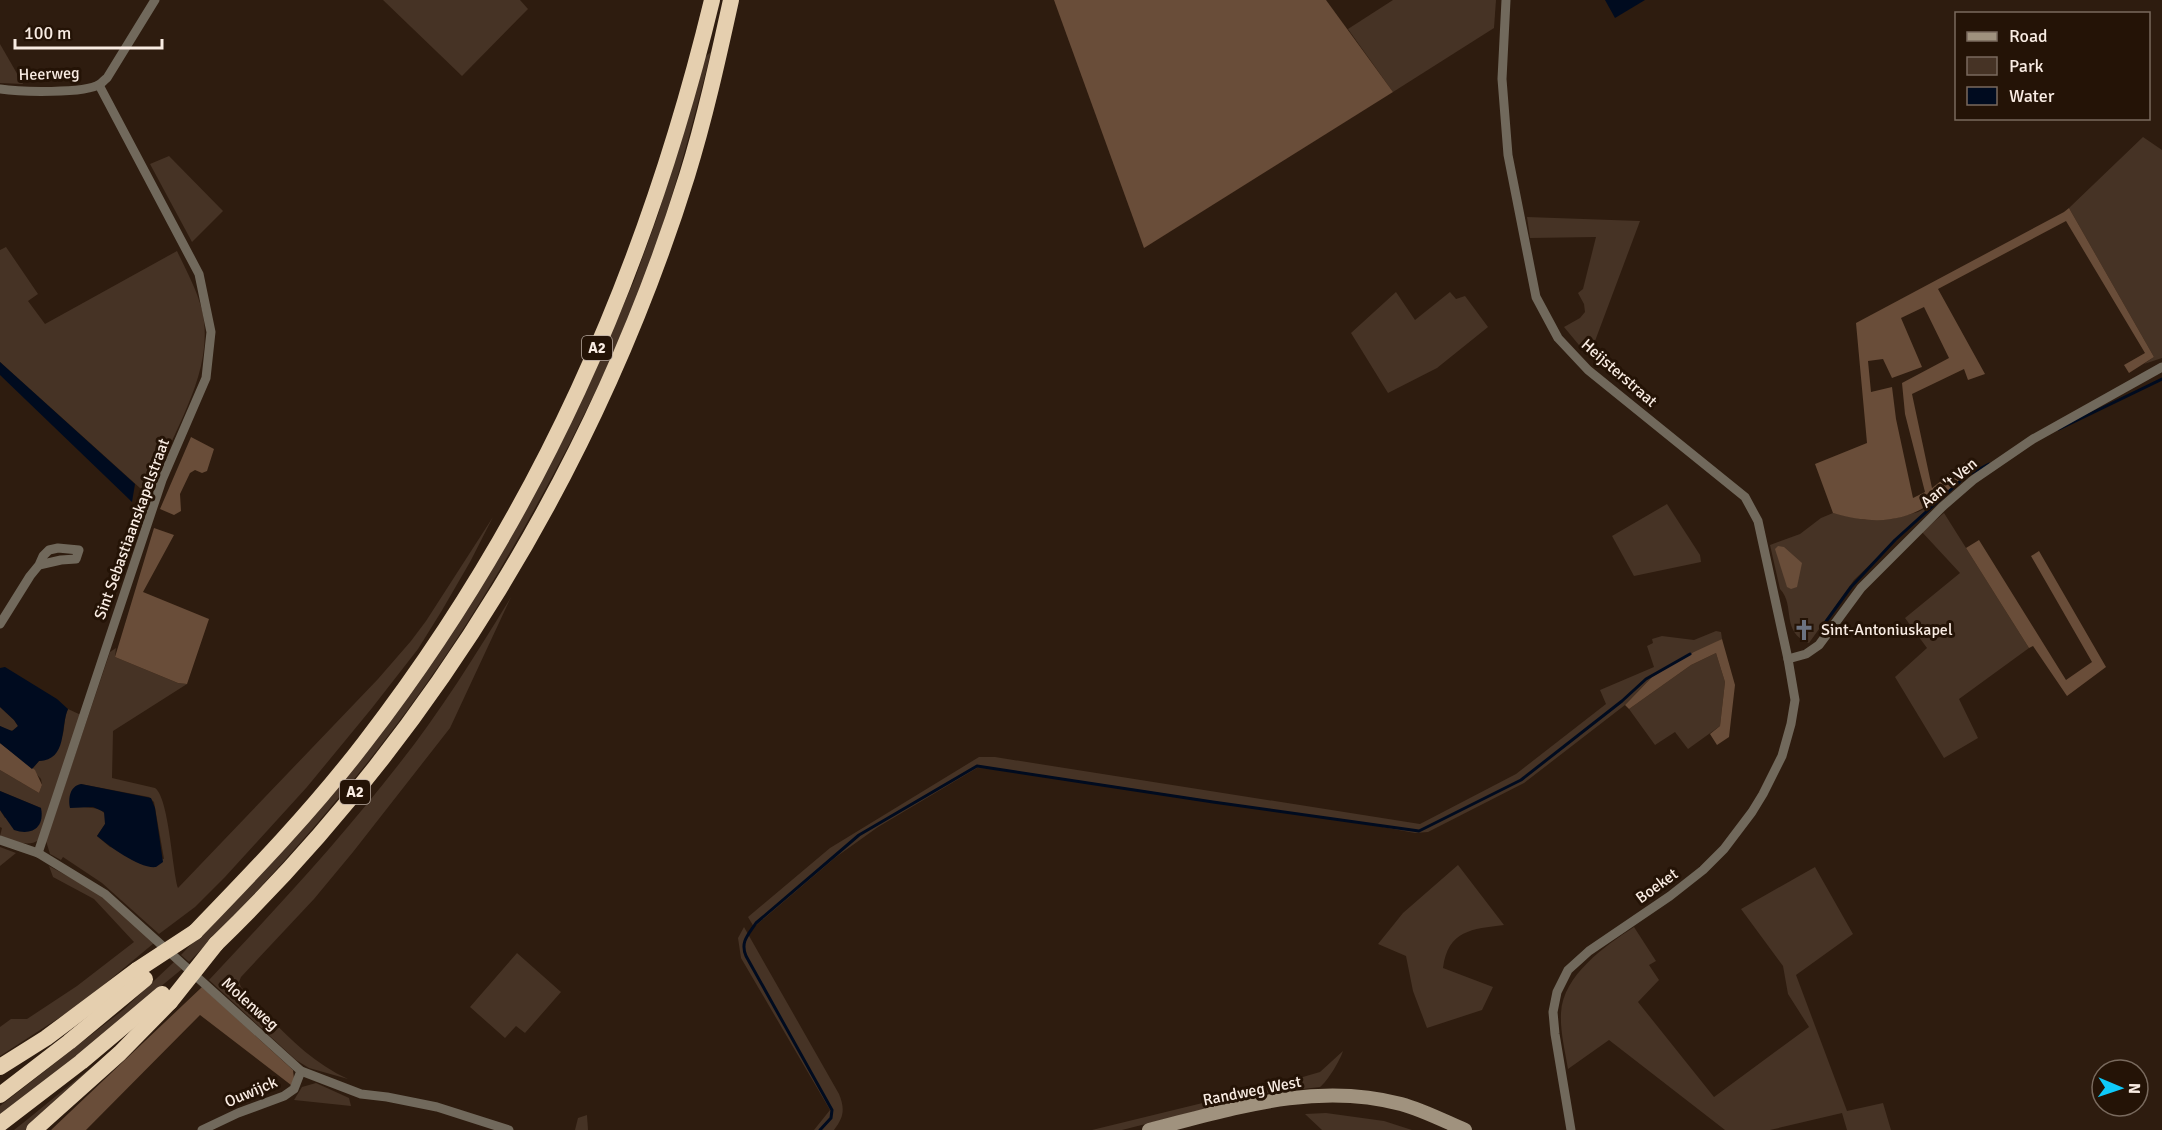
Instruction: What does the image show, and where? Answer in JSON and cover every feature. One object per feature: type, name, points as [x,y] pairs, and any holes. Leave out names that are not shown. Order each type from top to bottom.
[{"type":"highway","name":"A2","points":[[0,1067],[141,974],[196,931],[293,829],[385,716],[475,584],[528,492],[564,423],[589,368],[647,221],[681,117],[712,0]]},
{"type":"highway","name":"A2","points":[[34,1130],[120,1053],[166,998],[314,841],[384,755],[469,636],[543,513],[609,381],[652,278],[687,174],[731,0]]},
{"type":"highway","name":"A2","points":[[0,1095],[77,1036],[141,974]]},
{"type":"highway","name":"A2","points":[[0,1124],[166,998]]},
{"type":"street","points":[[99,85],[107,78],[155,0]]},
{"type":"street","name":"Heijsterstraat","points":[[1506,0],[1502,79],[1508,156],[1536,297],[1558,338],[1588,370],[1744,497],[1758,521],[1788,658]]},
{"type":"street","name":"Heerweg","points":[[0,89],[32,91],[82,89],[99,85]]},
{"type":"street","name":"Sint Sebastiaanskapelstraat","points":[[38,853],[162,480],[207,378],[211,332],[199,274],[99,85]]},
{"type":"street","name":"Aan 't Ven","points":[[1788,658],[1806,654],[1819,645],[1861,588],[1942,507],[1973,480],[2033,439],[2162,367]]},
{"type":"street","points":[[0,624],[39,565]]},
{"type":"street","name":"Boeket","points":[[1571,1130],[1554,1034],[1553,1012],[1557,992],[1568,970],[1588,951],[1670,896],[1704,870],[1724,849],[1752,812],[1782,756],[1791,724],[1795,700],[1788,658]]},
{"type":"street","name":"Molenweg","points":[[0,840],[38,853],[105,894],[301,1071],[361,1094],[387,1096],[437,1107],[509,1130]]},
{"type":"street","name":"Ouwijck","points":[[202,1130],[238,1113],[284,1096],[294,1089],[301,1071]]},
{"type":"street","name":"Randweg West","points":[[1149,1130],[1290,1097],[1340,1095],[1401,1104],[1465,1130]]},
{"type":"green space","points":[[383,0],[520,0],[528,9],[462,76]]},
{"type":"green space","points":[[1393,0],[1496,0],[1494,28],[1393,92],[1348,29]]},
{"type":"green space","points":[[0,44],[23,84],[0,83]]},
{"type":"green space","points":[[711,52],[671,200],[634,307],[570,443],[517,539],[480,603],[440,664],[366,764],[280,866],[189,962],[181,955],[276,854],[406,694],[603,352],[634,281],[658,215],[705,57]]},
{"type":"green space","points":[[2143,137],[2162,150],[2162,358],[2144,364],[2154,357],[2069,208]]},
{"type":"green space","points":[[169,156],[223,211],[192,242],[150,164]]},
{"type":"green space","points":[[1527,217],[1640,221],[1589,357],[1564,327],[1580,318],[1585,312],[1584,304],[1578,293],[1583,289],[1596,237],[1530,238]]},
{"type":"green space","points":[[6,247],[38,294],[28,301],[45,324],[177,251],[202,310],[205,334],[203,358],[197,382],[150,497],[0,362],[0,250]]},
{"type":"green space","points":[[1396,292],[1415,320],[1450,292],[1456,299],[1465,296],[1488,327],[1437,368],[1388,393],[1351,333]]},
{"type":"green space","points":[[1667,504],[1700,555],[1701,562],[1634,576],[1612,536]]},
{"type":"green space","points":[[1932,505],[1854,580],[1809,643],[1794,632],[1785,596],[1780,589],[1770,545],[1800,534],[1821,518],[1833,513],[1865,520],[1892,519],[1918,512]]},
{"type":"green space","points":[[1944,513],[2029,648],[1959,699],[1978,738],[1944,758],[1895,677],[1927,648],[1905,618],[1960,573],[1922,532]]},
{"type":"green space","points":[[493,517],[470,562],[418,649],[372,708],[307,787],[225,877],[195,907],[159,934],[102,883],[63,857],[61,860],[50,854],[46,841],[110,652],[116,648],[115,657],[178,683],[187,684],[113,731],[112,778],[155,788],[160,794],[167,819],[178,888],[378,679],[426,621]],"holes":[[[81,784],[149,797],[154,802],[164,859],[110,847],[97,836],[105,824],[106,815],[100,809],[84,807]]]},
{"type":"green space","points":[[511,597],[450,728],[314,899],[241,977],[239,982],[241,987],[277,1026],[317,1061],[348,1079],[309,1068],[296,1060],[209,980],[283,901],[377,792],[444,703]]},
{"type":"green space","points":[[1716,631],[1721,632],[1722,639],[1652,677],[1625,705],[1524,783],[1428,832],[1415,833],[1002,769],[977,768],[878,827],[836,857],[754,927],[748,917],[830,848],[979,757],[995,757],[1420,824],[1516,774],[1606,704],[1600,690],[1654,667],[1647,646],[1653,643],[1652,639],[1662,636],[1694,640]]},
{"type":"green space","points":[[1716,653],[1725,682],[1720,726],[1688,749],[1675,732],[1655,745],[1629,709],[1691,665]]},
{"type":"green space","points":[[0,707],[18,726],[15,730],[9,731],[0,726]]},
{"type":"green space","points":[[68,709],[81,715],[39,840],[25,843],[0,836],[2,828],[0,827],[0,810],[5,818],[41,808],[0,791],[0,770],[39,793],[42,785],[41,779],[32,769],[39,761],[48,758],[59,744]]},
{"type":"green space","points":[[0,847],[16,853],[0,866]]},
{"type":"green space","points":[[1458,865],[1504,925],[1472,930],[1463,934],[1450,946],[1443,968],[1493,987],[1482,1010],[1427,1028],[1413,991],[1406,956],[1378,944],[1403,913]]},
{"type":"green space","points":[[49,866],[97,892],[154,943],[82,1003],[0,1056],[0,1027],[11,1019],[27,1019],[77,986],[134,942],[94,899],[53,877]]},
{"type":"green space","points":[[1815,867],[1853,934],[1796,975],[1847,1111],[1883,1103],[1891,1130],[1847,1130],[1842,1113],[1770,1130],[1725,1130],[1609,1040],[1568,1069],[1561,1013],[1569,986],[1587,963],[1634,927],[1656,961],[1649,965],[1659,980],[1638,1002],[1714,1097],[1809,1027],[1788,994],[1783,966],[1741,909]]},
{"type":"green space","points":[[744,927],[839,1094],[843,1113],[834,1130],[814,1130],[830,1110],[741,958],[738,938]]},
{"type":"green space","points":[[517,953],[561,992],[525,1033],[516,1026],[505,1038],[470,1007]]},
{"type":"green space","points":[[174,962],[182,969],[0,1119],[0,1106],[123,1010]]},
{"type":"green space","points":[[1343,1051],[1327,1080],[1320,1087],[1268,1093],[1122,1130],[1092,1130],[1320,1072]]},
{"type":"green space","points":[[98,1062],[29,1130],[14,1130],[23,1123]]},
{"type":"green space","points":[[316,1083],[349,1098],[351,1106],[294,1100],[302,1087]]},
{"type":"green space","points":[[1326,1113],[1384,1121],[1412,1130],[1322,1130],[1305,1114]]},
{"type":"green space","points":[[587,1115],[588,1130],[575,1130],[578,1118]]},
{"type":"shaded area","points":[[1054,0],[1326,0],[1393,92],[1144,248]]},
{"type":"shaded area","points":[[2069,208],[2154,357],[2129,373],[2124,365],[2145,353],[2066,221],[1938,289],[1985,374],[1968,380],[1964,369],[1912,394],[1932,488],[1969,459],[1978,468],[1928,506],[1896,518],[1878,520],[1833,513],[1815,464],[1867,443],[1856,323]],"holes":[[[1924,307],[1949,358],[1902,383],[1905,414],[1925,492],[1913,498],[1896,419],[1892,387],[1871,392],[1868,361],[1883,359],[1892,378],[1922,367],[1901,318]]]},
{"type":"shaded area","points":[[191,437],[214,449],[207,471],[202,473],[195,470],[190,473],[180,494],[181,511],[174,515],[160,509]]},
{"type":"shaded area","points":[[154,528],[174,535],[143,592],[209,619],[187,684],[178,683],[115,657]]},
{"type":"shaded area","points":[[1979,540],[2066,680],[2092,662],[2031,556],[2039,551],[2106,667],[2067,696],[2033,646],[2029,648],[1966,548]]},
{"type":"shaded area","points":[[1778,546],[1784,547],[1802,563],[1797,587],[1791,589],[1787,587],[1775,549]]},
{"type":"shaded area","points":[[1722,639],[1735,685],[1729,737],[1717,745],[1710,734],[1720,726],[1725,682],[1716,653],[1691,665],[1629,709],[1625,705],[1652,677],[1694,652]]},
{"type":"shaded area","points":[[0,743],[35,770],[42,785],[39,793],[0,770]]},
{"type":"shaded area","points":[[202,987],[293,1070],[294,1079],[291,1085],[200,1015],[86,1130],[51,1130]]},
{"type":"water","points":[[1605,0],[1645,0],[1615,18]]},
{"type":"water","points":[[0,362],[135,484],[132,502],[0,375]]},
{"type":"water","points":[[5,667],[57,699],[68,709],[59,749],[55,755],[39,761],[32,769],[0,743],[0,726],[12,731],[18,726],[0,707],[0,668]]},
{"type":"water","points":[[81,784],[151,798],[155,808],[163,862],[156,867],[142,865],[97,836],[105,824],[104,812],[93,807],[70,808],[71,793],[74,787]]},
{"type":"water","points":[[0,791],[41,808],[42,815],[39,825],[26,832],[14,830],[0,810]]},
{"type":"waterway","points":[[2059,429],[2162,379]]},
{"type":"waterway","points":[[1822,627],[1851,587],[1895,540],[1966,476],[1989,464]]},
{"type":"waterway","points":[[820,1130],[831,1118],[832,1110],[746,956],[744,951],[746,939],[756,923],[859,835],[977,766],[1419,831],[1521,780],[1622,701],[1646,679],[1690,654]]},
{"type":"place","name":"Sint-Antoniuskapel","points":[[1804,630]]}]
